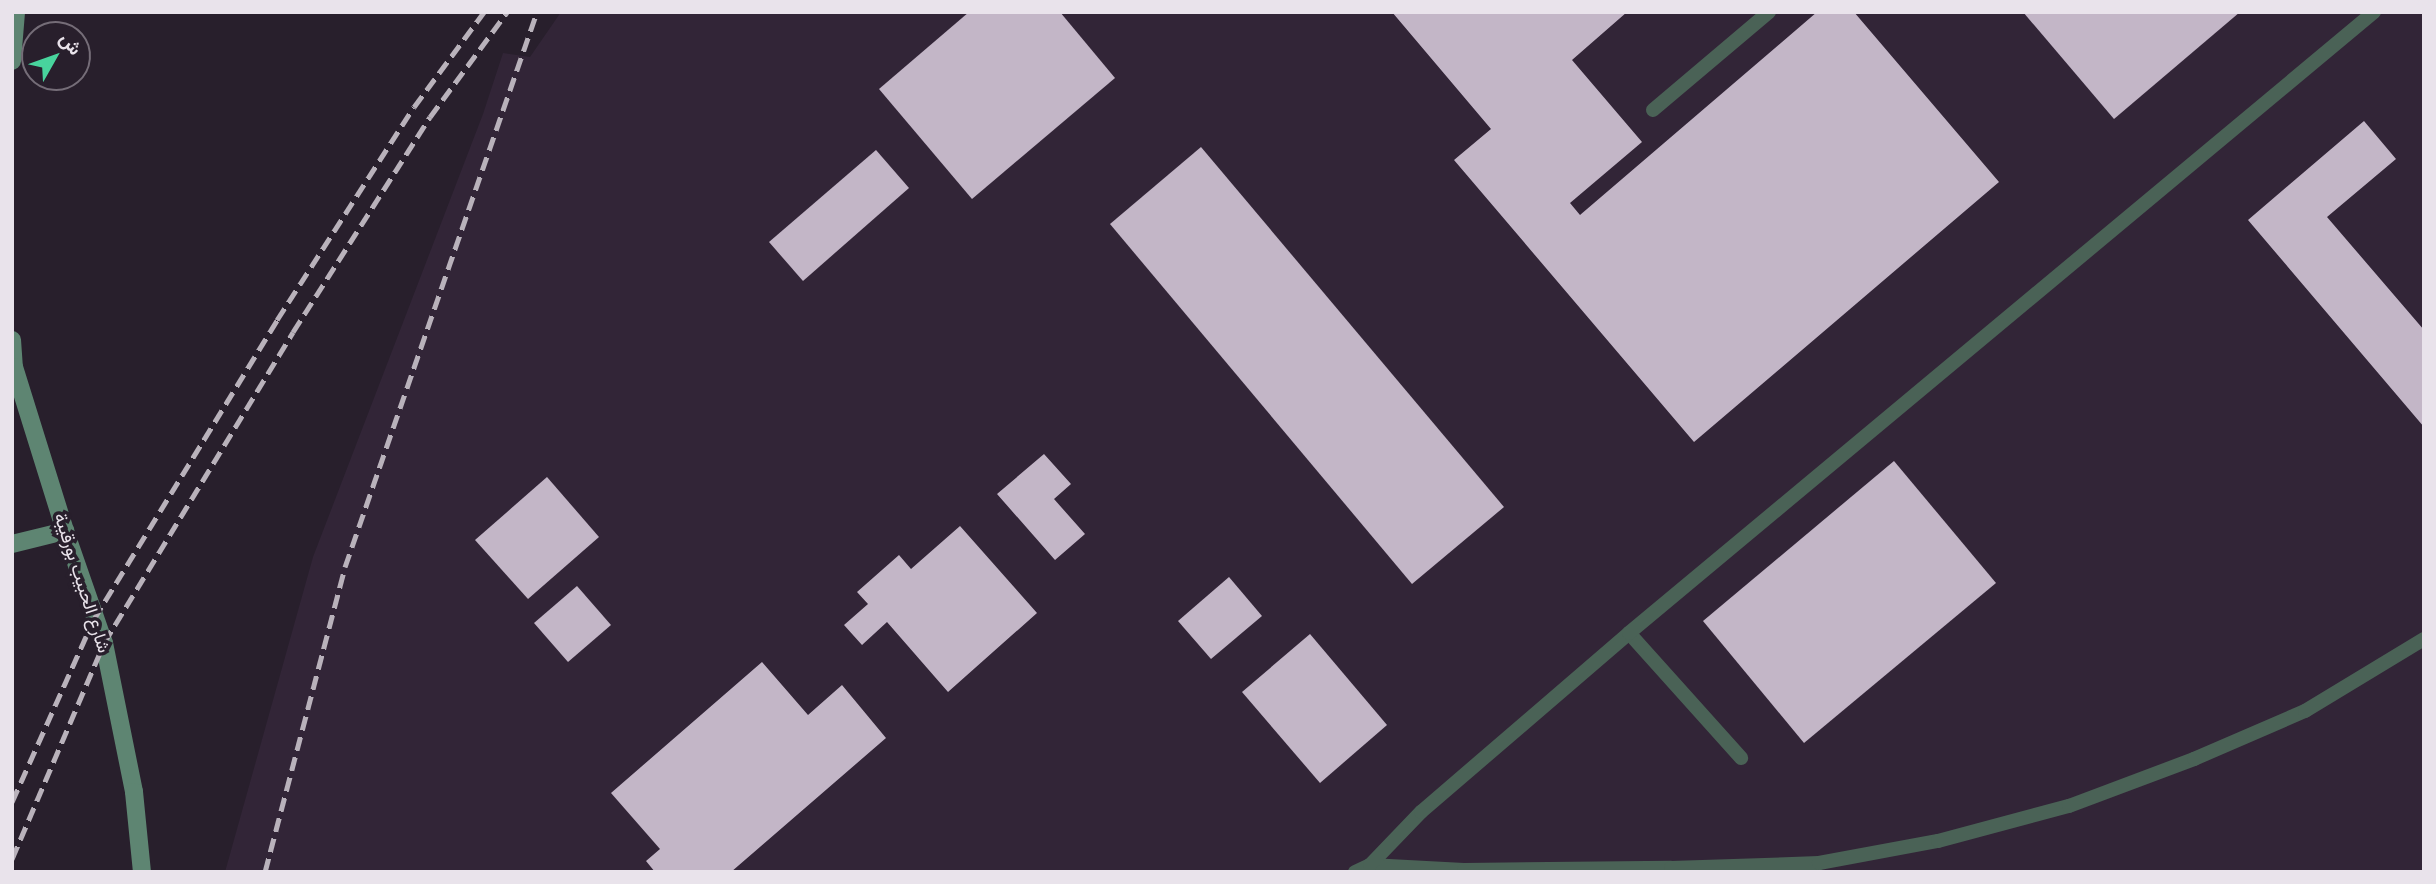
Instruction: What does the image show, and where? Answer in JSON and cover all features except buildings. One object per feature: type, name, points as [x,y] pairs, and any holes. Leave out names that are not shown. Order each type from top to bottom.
[{"type":"main road","points":[[12,61],[16,12]]},
{"type":"main road","name":"شارع الحبيب بورقيبة","points":[[12,340],[14,367],[65,531],[104,643],[134,792],[142,872]]},
{"type":"main road","points":[[12,544],[65,531]]},
{"type":"lane","points":[[1653,110],[1769,12]]},
{"type":"lane","points":[[1355,872],[1370,865],[1421,812],[1629,633],[2374,12]]},
{"type":"lane","points":[[1629,633],[1741,758]]},
{"type":"lane","points":[[1370,865],[1464,870],[1819,863],[1938,841],[2069,806],[2194,759],[2305,710],[2424,639]]},
{"type":"shaded area","points":[[561,12],[2424,12],[2424,872],[225,872],[313,557],[483,114],[503,53],[530,57]]},
{"type":"railway","points":[[12,802],[94,619],[277,320],[414,107],[484,12]]},
{"type":"railway","points":[[12,859],[104,643],[293,332],[430,117],[507,12]]},
{"type":"railway","points":[[265,872],[345,567],[537,12]]}]
